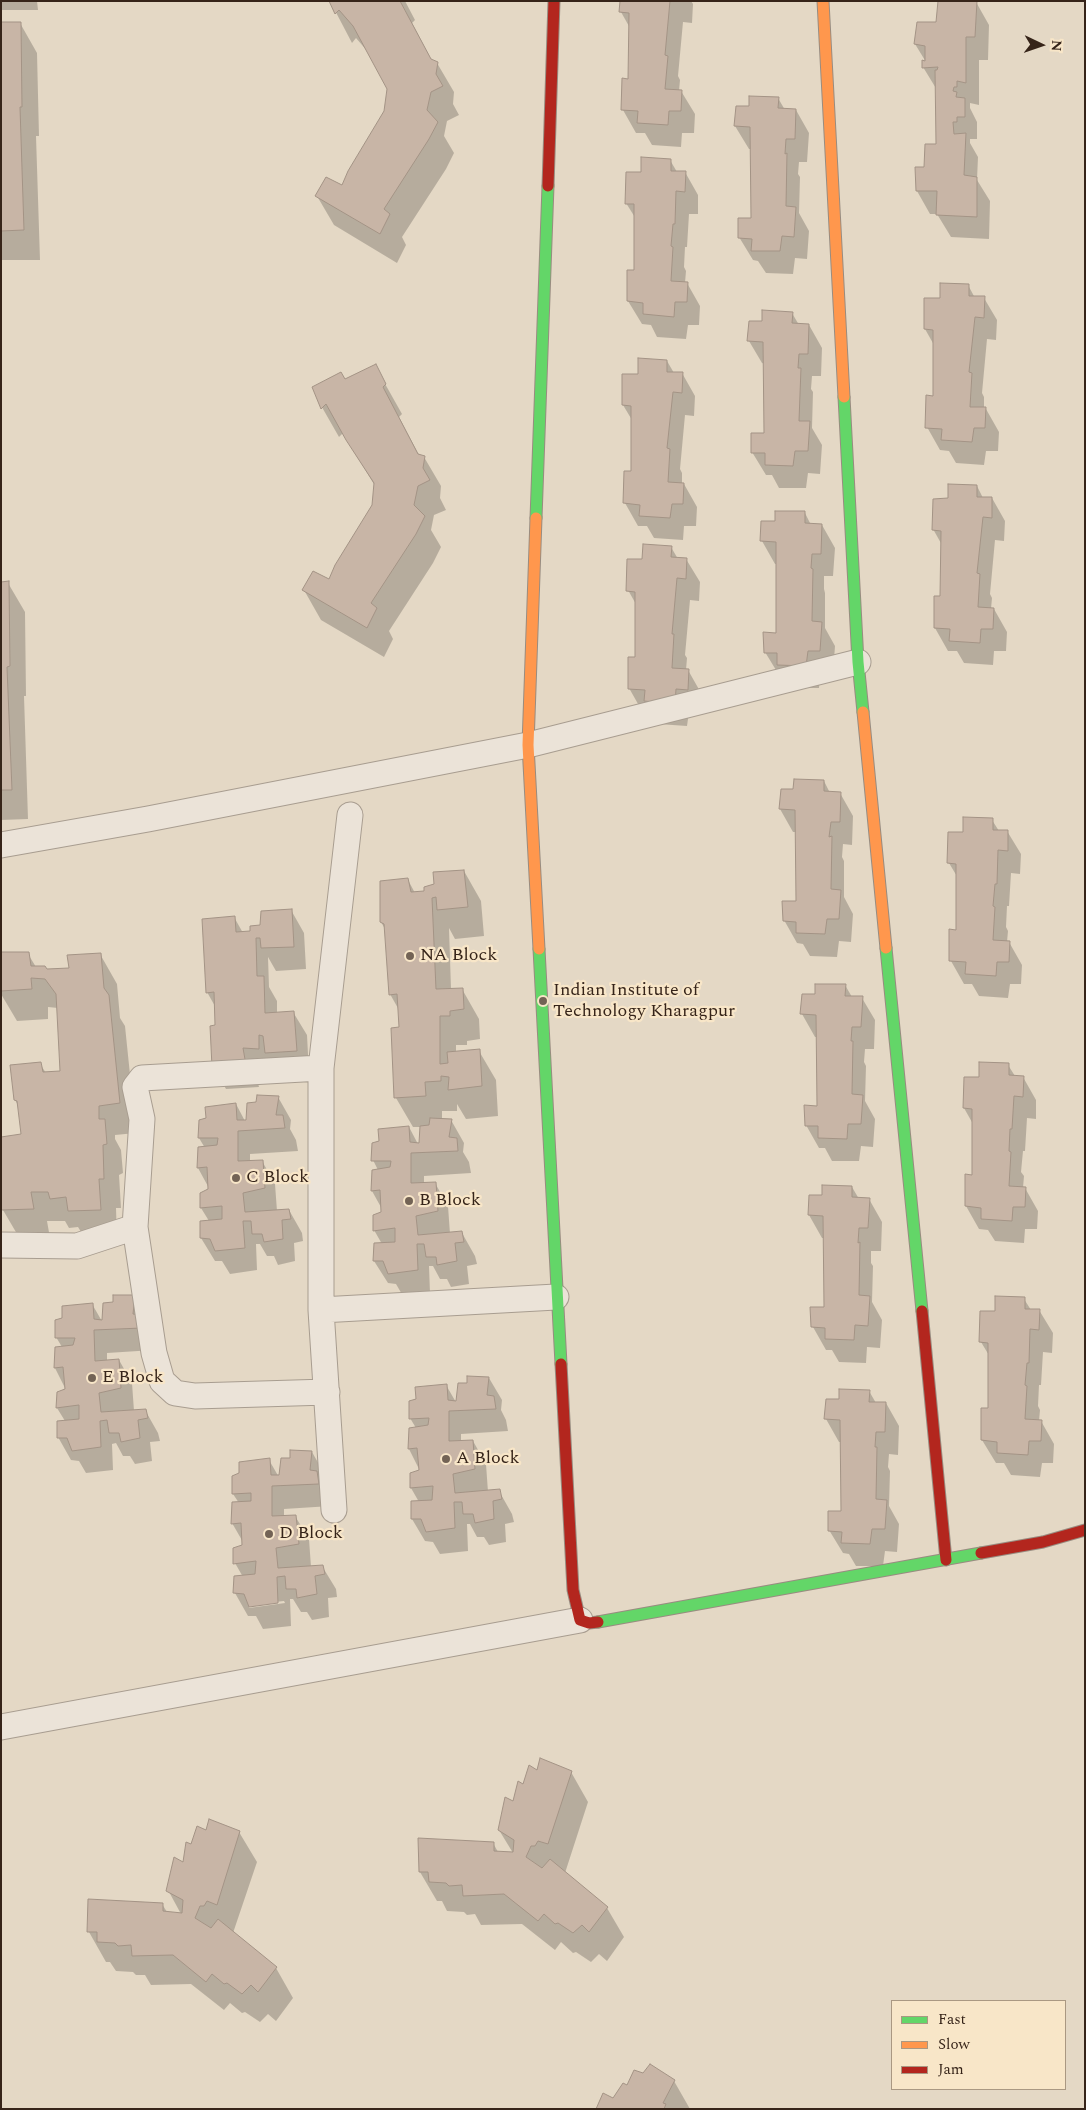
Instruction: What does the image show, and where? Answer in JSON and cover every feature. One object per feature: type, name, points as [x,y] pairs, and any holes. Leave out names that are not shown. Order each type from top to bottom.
[{"type":"street","points":[[554,1],[528,745],[556,1297],[574,1590],[580,1620]]},
{"type":"street","points":[[823,1],[858,662],[946,1560]]},
{"type":"street","points":[[1,845],[148,819],[528,745],[858,662]]},
{"type":"street","points":[[334,1510],[321,1310],[321,1068],[350,814]]},
{"type":"street","points":[[321,1068],[142,1078],[135,1087],[142,1119],[135,1227],[154,1353],[162,1381],[175,1393],[195,1396],[326,1392]]},
{"type":"street","points":[[1,1245],[77,1246],[135,1227]]},
{"type":"street","points":[[321,1310],[556,1297]]},
{"type":"street","points":[[1,1728],[580,1620],[589,1623],[602,1622],[946,1560],[1043,1542],[1085,1530]]},
{"type":"building","points":[[329,1],[400,1],[431,59],[438,62],[436,74],[443,86],[431,92],[427,110],[438,122],[384,209],[390,214],[380,234],[315,196],[326,177],[342,185],[348,171],[384,111],[387,89],[353,26],[339,10],[335,14]]},
{"type":"building","points":[[620,1],[670,1],[665,55],[668,56],[665,89],[682,90],[681,111],[669,111],[668,125],[637,123],[638,111],[621,110],[622,78],[628,79],[629,13],[619,12]]},
{"type":"building","points":[[938,1],[977,1],[975,37],[966,37],[966,83],[957,81],[957,87],[954,87],[953,91],[957,92],[956,97],[965,98],[965,117],[957,117],[957,122],[953,122],[954,134],[966,133],[964,175],[977,177],[977,217],[936,215],[937,191],[916,191],[915,167],[924,167],[925,144],[936,144],[935,70],[938,67],[922,68],[922,60],[925,61],[925,46],[914,44],[917,22],[936,22]]},
{"type":"building","points":[[1,22],[21,22],[22,107],[20,107],[24,230],[1,231]]},
{"type":"building","points":[[749,96],[779,97],[778,108],[796,109],[795,139],[786,139],[785,154],[787,153],[786,206],[796,207],[794,237],[782,236],[780,251],[751,251],[752,239],[738,238],[738,218],[751,218],[750,127],[734,126],[736,106],[749,106]]},
{"type":"building","points":[[641,157],[671,159],[671,171],[686,171],[685,192],[676,191],[675,224],[673,224],[671,246],[673,247],[671,281],[688,282],[687,302],[675,302],[674,317],[643,314],[643,303],[627,301],[627,270],[634,270],[634,204],[625,204],[626,172],[641,172]]},
{"type":"building","points":[[940,283],[969,284],[969,296],[985,296],[984,318],[975,317],[969,372],[972,373],[970,407],[986,407],[985,428],[974,428],[972,442],[941,440],[942,429],[925,428],[926,395],[933,396],[933,330],[924,329],[924,298],[940,298]]},
{"type":"building","points":[[762,310],[793,312],[792,323],[809,324],[808,354],[799,354],[798,368],[801,368],[799,421],[810,421],[808,451],[795,451],[793,466],[765,465],[765,453],[751,453],[751,433],[764,433],[763,342],[747,341],[749,321],[762,321]]},
{"type":"building","points":[[638,358],[667,360],[667,372],[683,372],[682,393],[673,392],[667,448],[670,449],[668,482],[684,483],[683,504],[672,504],[670,518],[639,516],[640,505],[623,503],[624,471],[631,471],[631,406],[622,405],[622,374],[638,374]]},
{"type":"building","points":[[376,364],[386,384],[383,387],[418,454],[425,456],[423,468],[430,480],[418,486],[414,505],[425,516],[416,534],[371,603],[377,608],[367,628],[302,590],[313,571],[329,579],[335,565],[372,505],[374,483],[346,440],[326,404],[321,409],[312,387],[341,372],[345,379]]},
{"type":"building","points":[[948,484],[977,485],[977,497],[992,497],[992,518],[983,517],[977,573],[980,574],[978,607],[994,608],[993,629],[981,629],[980,643],[949,641],[950,629],[934,628],[934,596],[940,596],[941,531],[932,530],[933,499],[948,498]]},
{"type":"building","points":[[775,511],[805,511],[805,523],[822,524],[821,554],[812,554],[811,568],[813,569],[812,621],[822,622],[820,651],[808,651],[806,666],[777,665],[777,653],[764,653],[763,632],[776,633],[776,542],[760,541],[761,521],[775,521]]},
{"type":"building","points":[[643,544],[672,546],[671,557],[687,558],[686,579],[677,578],[672,634],[674,634],[672,668],[689,669],[688,690],[676,689],[675,704],[644,701],[645,690],[628,689],[628,657],[635,657],[635,592],[626,591],[627,559],[642,559]]},
{"type":"building","points":[[9,581],[10,666],[7,667],[12,790],[1,790],[1,582]]},
{"type":"building","points":[[794,779],[824,780],[824,791],[841,792],[840,822],[831,822],[829,837],[832,836],[831,889],[841,890],[839,919],[827,919],[825,934],[796,933],[796,922],[783,921],[782,901],[796,901],[795,810],[779,809],[781,789],[793,789]]},
{"type":"building","points":[[963,817],[993,818],[993,830],[1008,830],[1008,851],[998,850],[997,884],[995,884],[993,906],[995,907],[993,940],[1010,941],[1009,962],[997,962],[996,976],[965,974],[966,962],[949,961],[949,929],[956,930],[956,864],[947,863],[948,832],[963,832]]},
{"type":"building","name":"NA Block","points":[[464,870],[468,907],[437,910],[436,897],[432,898],[436,989],[463,988],[464,1009],[450,1011],[450,1016],[440,1016],[440,1064],[448,1063],[447,1052],[480,1049],[482,1086],[448,1090],[449,1077],[441,1076],[441,1081],[425,1082],[426,1096],[394,1098],[391,1028],[399,1027],[397,994],[389,995],[384,924],[380,922],[380,881],[408,878],[411,892],[424,891],[424,887],[434,884],[433,872]]},
{"type":"building","points":[[292,909],[294,947],[261,948],[260,938],[256,938],[257,976],[264,976],[265,1013],[294,1011],[297,1051],[265,1053],[263,1036],[259,1035],[259,1049],[243,1048],[246,1065],[212,1067],[210,1026],[215,1025],[214,992],[206,993],[202,919],[235,916],[236,932],[250,931],[250,926],[260,925],[261,911]]},
{"type":"building","points":[[1,952],[29,952],[31,966],[45,966],[47,969],[69,968],[67,955],[101,953],[104,988],[109,995],[120,1103],[99,1106],[99,1119],[105,1119],[107,1144],[103,1145],[104,1179],[99,1179],[101,1210],[68,1211],[66,1197],[50,1199],[48,1192],[31,1192],[34,1209],[1,1210],[1,1137],[21,1134],[17,1101],[14,1100],[10,1065],[41,1062],[43,1072],[60,1071],[56,994],[45,979],[31,978],[32,989],[1,991]]},
{"type":"building","points":[[815,984],[846,984],[845,996],[863,996],[861,1027],[852,1027],[851,1041],[853,1041],[852,1094],[863,1095],[861,1124],[848,1124],[847,1139],[818,1138],[818,1126],[805,1126],[804,1105],[817,1106],[816,1015],[800,1014],[802,994],[815,994]]},
{"type":"building","points":[[979,1062],[1009,1063],[1009,1075],[1024,1076],[1023,1097],[1014,1096],[1012,1129],[1010,1129],[1009,1186],[1026,1187],[1025,1207],[1013,1207],[1012,1221],[981,1219],[981,1208],[965,1206],[965,1174],[972,1175],[972,1109],[963,1108],[964,1077],[979,1077]]},
{"type":"building","name":"C Block","points":[[257,1095],[279,1096],[276,1115],[283,1115],[285,1128],[238,1131],[238,1161],[263,1160],[265,1188],[243,1193],[245,1212],[289,1209],[291,1219],[282,1220],[283,1239],[264,1242],[262,1234],[252,1234],[251,1221],[243,1221],[245,1248],[215,1251],[210,1239],[200,1238],[200,1221],[222,1219],[222,1206],[200,1208],[200,1193],[208,1189],[207,1167],[197,1168],[198,1147],[217,1145],[218,1138],[198,1138],[199,1120],[206,1118],[205,1107],[236,1103],[237,1120],[246,1120],[247,1103],[256,1102]]},
{"type":"building","name":"B Block","points":[[430,1118],[452,1119],[449,1137],[457,1138],[458,1151],[411,1153],[411,1183],[436,1182],[438,1211],[416,1216],[418,1235],[462,1231],[464,1242],[455,1243],[457,1261],[437,1265],[436,1257],[426,1257],[424,1244],[417,1244],[418,1270],[388,1274],[383,1261],[373,1261],[374,1243],[395,1242],[395,1228],[373,1231],[373,1215],[381,1212],[380,1190],[371,1191],[372,1170],[390,1167],[391,1161],[371,1161],[372,1143],[379,1141],[378,1129],[409,1126],[410,1142],[419,1143],[420,1126],[429,1125]]},
{"type":"building","points":[[822,1185],[852,1186],[852,1197],[870,1198],[868,1228],[859,1228],[858,1243],[860,1242],[859,1295],[870,1296],[868,1326],[855,1325],[854,1340],[825,1339],[825,1328],[811,1327],[810,1307],[824,1307],[823,1216],[808,1215],[809,1195],[822,1195]]},
{"type":"building","name":"E Block","points":[[113,1295],[135,1295],[133,1314],[140,1315],[142,1328],[94,1330],[95,1361],[119,1359],[121,1388],[99,1393],[101,1412],[146,1409],[148,1418],[138,1420],[140,1438],[121,1442],[119,1433],[109,1433],[107,1420],[100,1421],[101,1447],[72,1451],[67,1438],[57,1438],[57,1421],[79,1419],[79,1405],[56,1408],[57,1392],[65,1389],[63,1367],[54,1368],[55,1347],[73,1345],[75,1338],[55,1338],[55,1320],[62,1318],[62,1306],[93,1303],[94,1319],[102,1320],[103,1303],[113,1302]]},
{"type":"building","points":[[995,1296],[1025,1297],[1025,1309],[1040,1309],[1039,1330],[1030,1329],[1029,1363],[1027,1363],[1025,1385],[1027,1386],[1025,1419],[1042,1420],[1041,1441],[1029,1441],[1028,1455],[997,1453],[997,1442],[981,1440],[981,1408],[988,1408],[988,1343],[979,1342],[980,1311],[995,1311]]},
{"type":"building","name":"A Block","points":[[467,1376],[489,1377],[487,1395],[494,1396],[496,1409],[449,1411],[449,1441],[473,1440],[475,1469],[453,1474],[455,1493],[500,1489],[502,1499],[493,1501],[494,1519],[475,1523],[473,1514],[463,1514],[462,1502],[454,1502],[455,1528],[426,1532],[421,1519],[411,1519],[411,1501],[432,1500],[433,1486],[410,1488],[410,1473],[419,1470],[417,1448],[408,1449],[409,1428],[428,1425],[429,1418],[409,1419],[409,1401],[416,1399],[415,1387],[447,1384],[448,1400],[456,1401],[458,1383],[467,1383]]},
{"type":"building","points":[[839,1389],[870,1390],[869,1402],[886,1402],[885,1432],[876,1432],[875,1447],[877,1447],[876,1499],[887,1500],[885,1529],[872,1529],[870,1544],[841,1543],[842,1532],[828,1531],[828,1511],[841,1511],[840,1420],[824,1419],[826,1399],[839,1399]]},
{"type":"building","name":"D Block","points":[[290,1450],[312,1451],[310,1470],[317,1471],[319,1484],[272,1486],[272,1516],[296,1515],[299,1544],[276,1548],[278,1568],[323,1565],[325,1574],[315,1576],[317,1594],[297,1598],[296,1589],[286,1589],[285,1576],[277,1577],[278,1603],[249,1607],[244,1594],[233,1593],[234,1576],[255,1574],[256,1561],[233,1564],[233,1548],[242,1545],[241,1523],[231,1524],[232,1502],[251,1501],[251,1493],[232,1494],[232,1476],[239,1473],[239,1462],[270,1458],[271,1475],[279,1475],[281,1458],[290,1458]]},
{"type":"building","points":[[540,1758],[572,1771],[548,1844],[538,1841],[535,1846],[531,1846],[526,1857],[542,1868],[550,1859],[608,1907],[589,1932],[582,1925],[573,1933],[558,1923],[555,1924],[544,1914],[538,1921],[504,1894],[463,1896],[462,1885],[449,1886],[446,1883],[429,1882],[428,1872],[419,1872],[418,1838],[494,1842],[494,1851],[513,1852],[514,1840],[498,1830],[505,1797],[513,1801],[518,1781],[523,1784],[529,1765],[537,1770]]},
{"type":"building","points":[[209,1819],[240,1831],[217,1905],[207,1901],[204,1906],[200,1906],[195,1918],[211,1928],[218,1919],[277,1967],[258,1992],[251,1985],[242,1994],[227,1983],[224,1984],[212,1974],[206,1982],[173,1955],[132,1956],[131,1945],[118,1946],[115,1943],[97,1942],[97,1932],[87,1932],[88,1899],[163,1903],[163,1911],[182,1913],[183,1900],[166,1891],[174,1857],[183,1862],[186,1842],[191,1844],[197,1826],[206,1830]]},
{"type":"building","points":[[650,2064],[675,2080],[663,2103],[666,2104],[664,2109],[596,2109],[603,2093],[613,2098],[623,2083],[627,2085],[634,2070],[643,2073]]},
{"type":"traffic: fast","points":[[536,518],[548,186]]},
{"type":"traffic: fast","points":[[844,397],[858,662],[863,712]]},
{"type":"traffic: fast","points":[[886,948],[922,1311]]},
{"type":"traffic: fast","points":[[539,949],[561,1364]]},
{"type":"traffic: fast","points":[[598,1622],[981,1553]]},
{"type":"traffic: slow","points":[[823,1],[844,397]]},
{"type":"traffic: slow","points":[[536,518],[528,745],[539,949]]},
{"type":"traffic: slow","points":[[863,712],[886,948]]},
{"type":"traffic: jam","points":[[548,186],[554,1]]},
{"type":"traffic: jam","points":[[922,1311],[946,1560]]},
{"type":"traffic: jam","points":[[561,1364],[573,1590],[580,1620],[589,1623],[598,1622]]},
{"type":"traffic: jam","points":[[981,1553],[1043,1542],[1085,1530]]},
{"type":"place","name":"NA Block","points":[[410,956]]},
{"type":"place","name":"Indian Institute of Technology Kharagpur","points":[[543,1001]]},
{"type":"place","name":"C Block","points":[[236,1178]]},
{"type":"place","name":"B Block","points":[[409,1201]]},
{"type":"place","name":"E Block","points":[[92,1378]]},
{"type":"place","name":"A Block","points":[[446,1459]]},
{"type":"place","name":"D Block","points":[[269,1534]]}]
